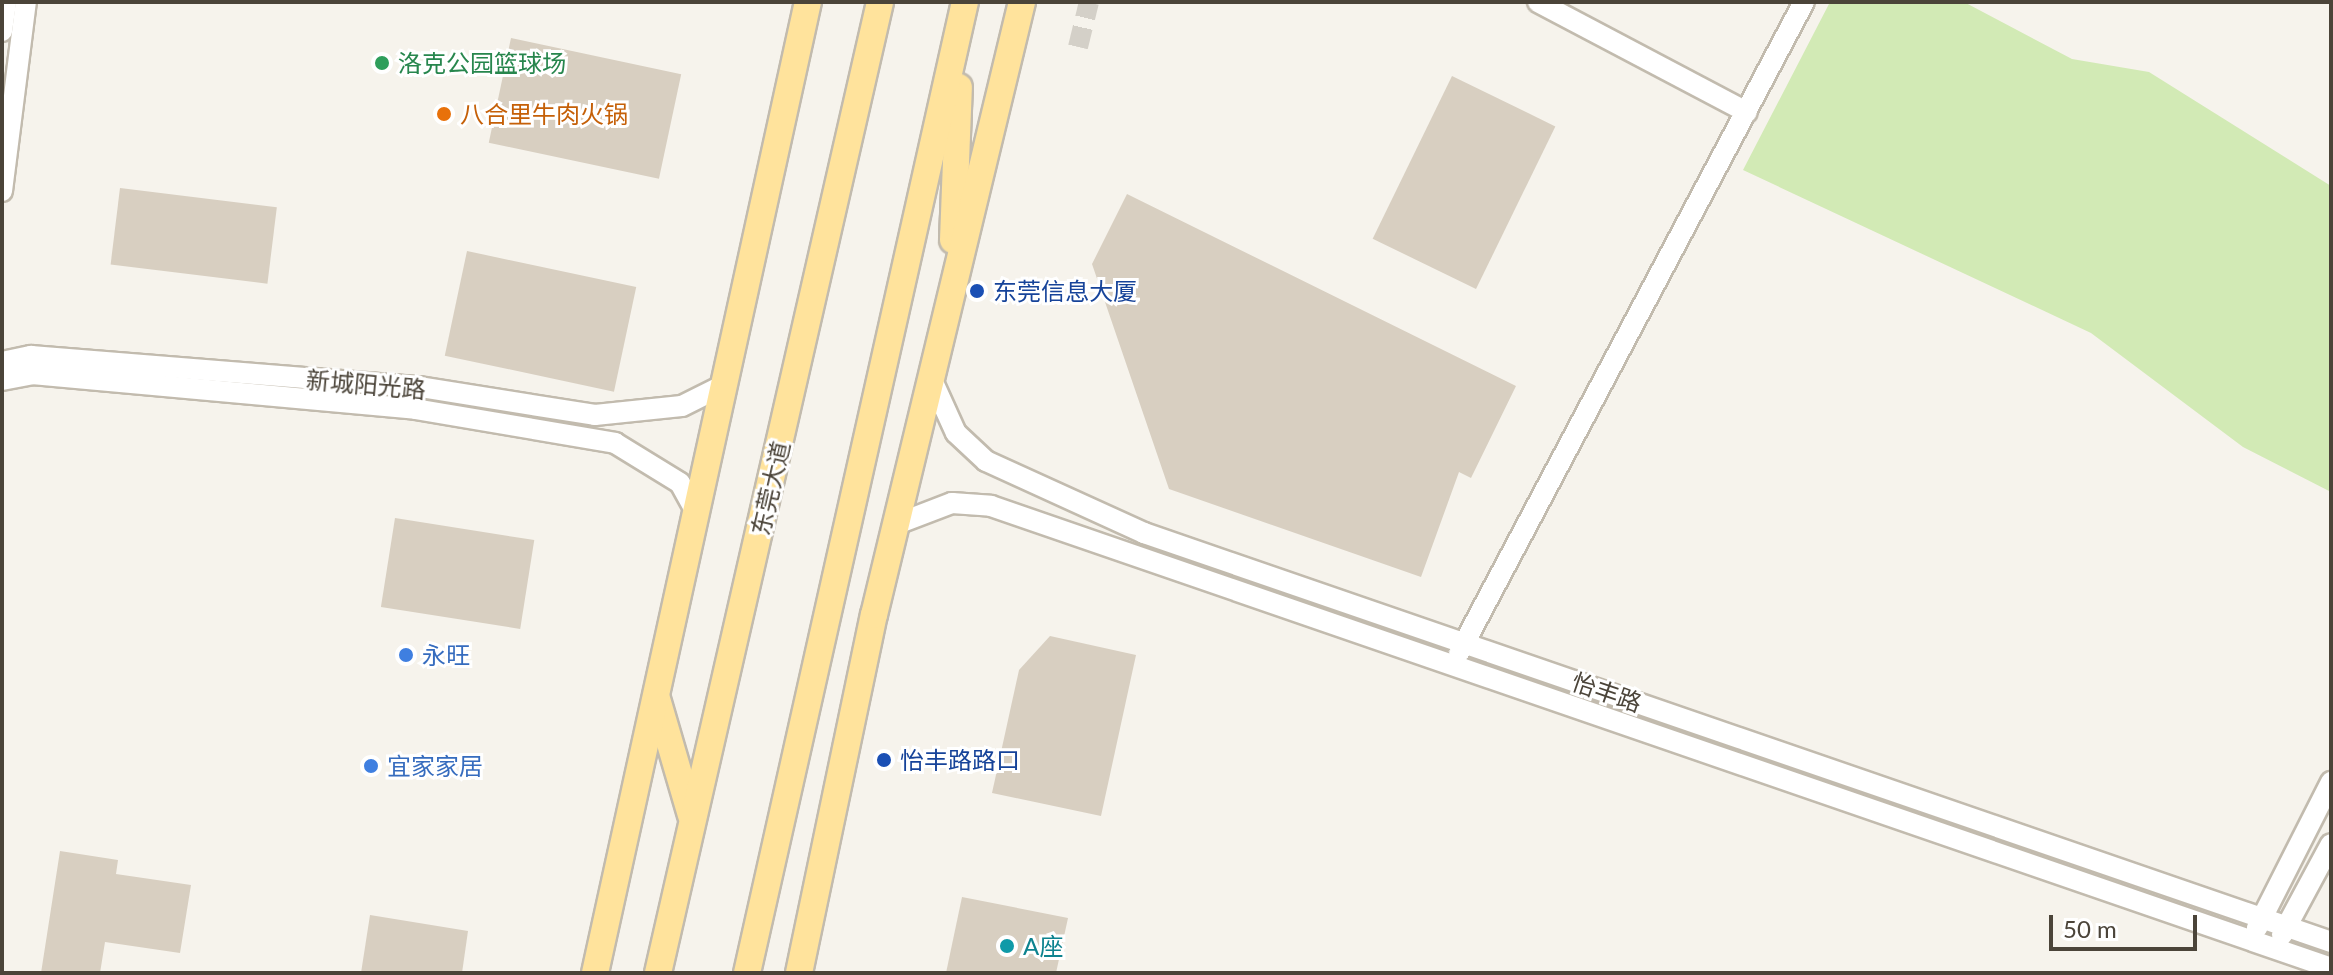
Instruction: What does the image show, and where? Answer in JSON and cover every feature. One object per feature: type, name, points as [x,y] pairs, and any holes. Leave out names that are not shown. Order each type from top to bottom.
[{"type":"main road","points":[[595,973],[808,2]]},
{"type":"main road","name":"东莞大道","points":[[658,973],[880,2]]},
{"type":"main road","points":[[799,973],[897,524],[1022,2]]},
{"type":"main road","points":[[952,292],[964,9]]},
{"type":"main road","points":[[747,973],[964,9]]},
{"type":"main road","points":[[656,695],[692,818]]},
{"type":"street","points":[[2,191],[26,2]]},
{"type":"street","points":[[1538,2],[1747,112]]},
{"type":"street","points":[[1452,667],[1804,2]]},
{"type":"street","points":[[2,31],[5,3]]},
{"type":"street","name":"新城阳光路","points":[[2,362],[31,356],[405,386],[595,415],[682,406],[724,385]]},
{"type":"street","name":"新城阳光路","points":[[2,380],[32,374],[415,409],[615,443],[680,483],[696,512]]},
{"type":"street","name":"怡丰路","points":[[931,378],[956,433],[1003,471],[1144,533],[2331,942]]},
{"type":"street","name":"怡丰路","points":[[897,524],[952,503],[991,506],[2331,968]]},
{"type":"street","points":[[2252,939],[2331,782]]},
{"type":"street","points":[[2275,948],[2331,844]]},
{"type":"green space","points":[[1830,2],[1964,2],[2072,59],[2149,72],[2331,186],[2331,492],[2243,447],[2091,333],[1743,170]]},
{"type":"building","points":[[511,38],[681,74],[659,179],[489,143]]},
{"type":"building","points":[[1452,76],[1555,126],[1476,289],[1373,239]]},
{"type":"building","points":[[120,188],[277,207],[267,284],[111,264]]},
{"type":"building","points":[[1127,194],[1516,386],[1471,478],[1459,472],[1421,577],[1169,489],[1092,264]]},
{"type":"building","points":[[467,251],[636,287],[614,392],[445,356]]},
{"type":"building","points":[[395,518],[534,540],[520,629],[381,607]]},
{"type":"building","points":[[1050,636],[1136,655],[1101,816],[992,793],[1019,670]]},
{"type":"building","points":[[60,851],[118,860],[116,874],[191,885],[180,953],[105,942],[100,973],[41,973]]},
{"type":"building","name":"A座","points":[[962,897],[1068,918],[1056,973],[946,973]]},
{"type":"building","points":[[370,915],[468,931],[462,973],[361,973]]},
{"type":"tunnel","points":[[1078,47],[1089,2]]},
{"type":"place","name":"洛克公园篮球场","points":[[382,63]]},
{"type":"place","name":"八合里牛肉火锅","points":[[444,114]]},
{"type":"place","name":"东莞信息大厦","points":[[977,291]]},
{"type":"place","name":"永旺","points":[[406,655]]},
{"type":"place","name":"怡丰路路口","points":[[884,760]]},
{"type":"place","name":"宜家家居","points":[[371,766]]},
{"type":"place","name":"A座","points":[[1007,946]]}]
